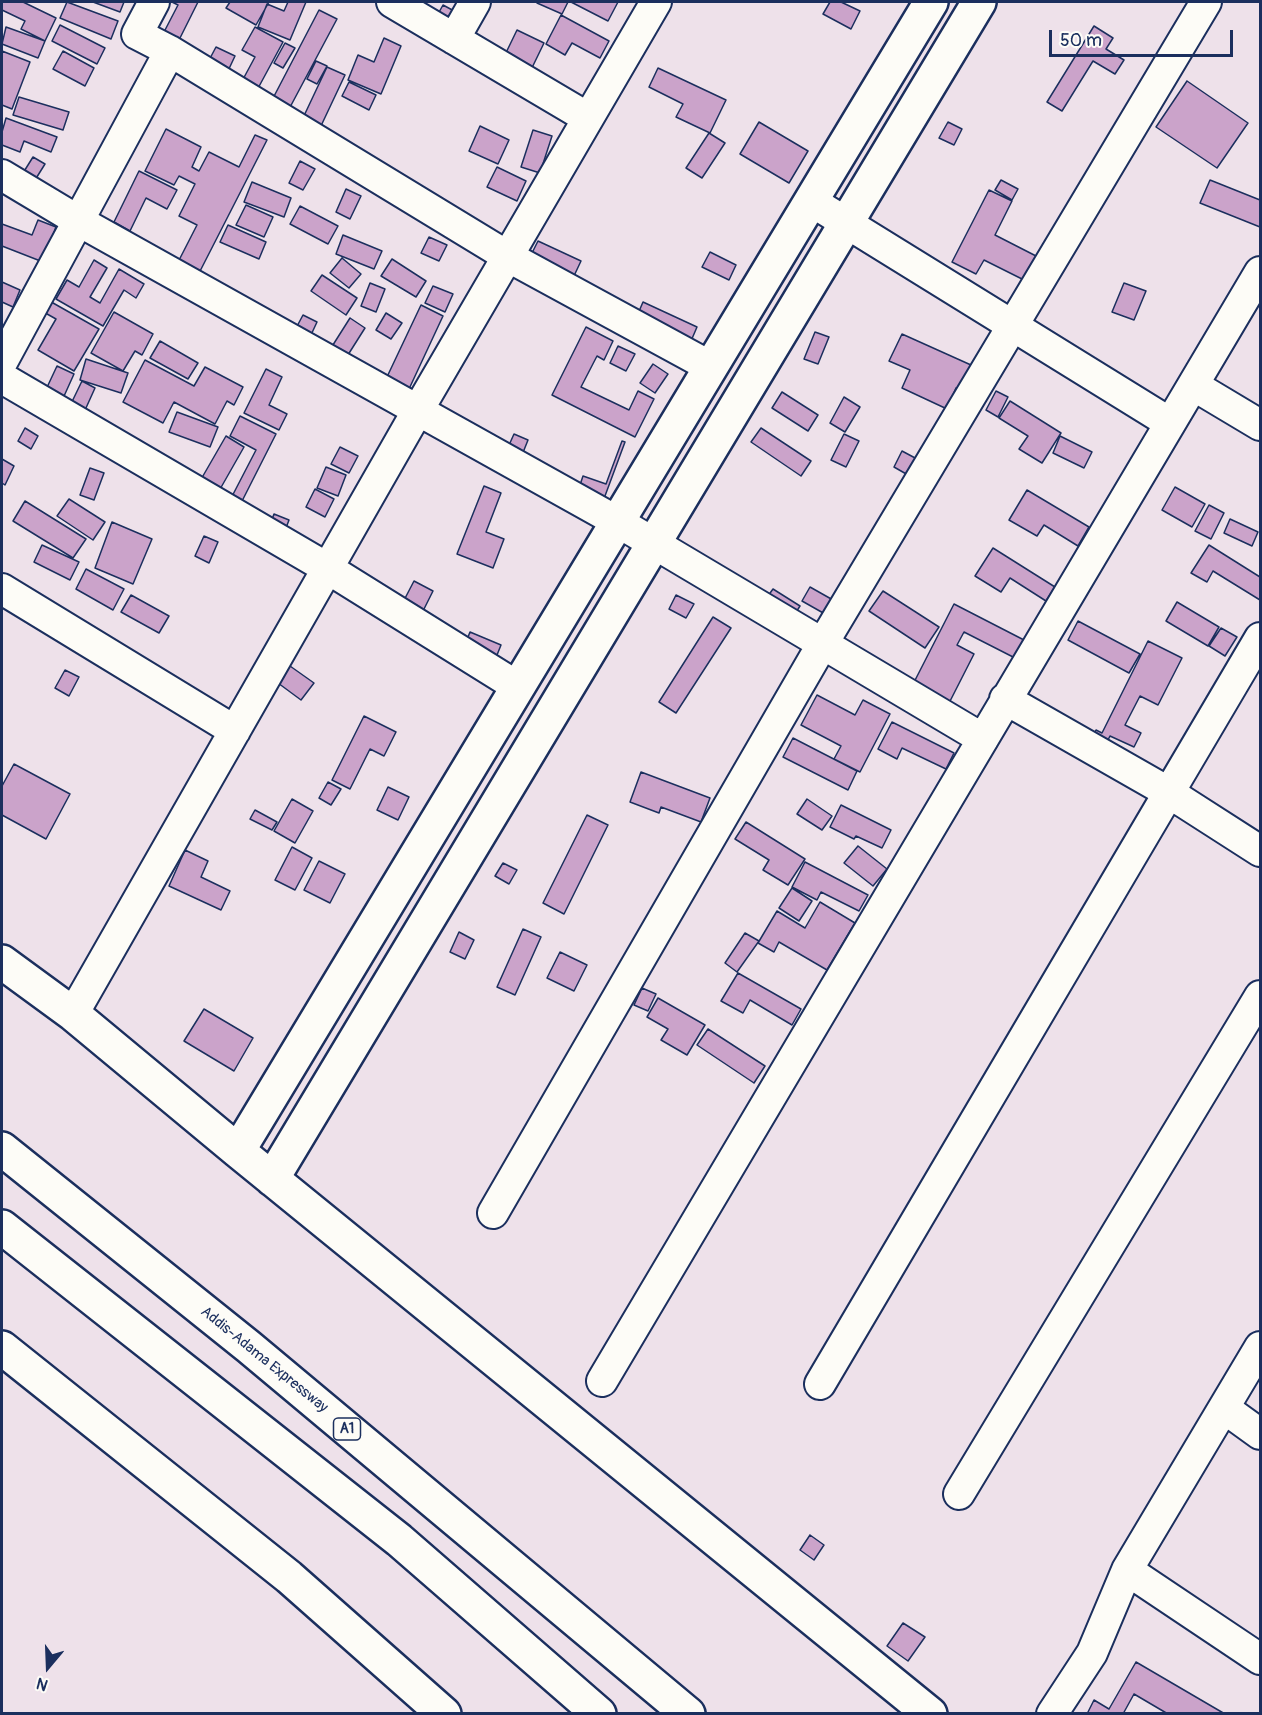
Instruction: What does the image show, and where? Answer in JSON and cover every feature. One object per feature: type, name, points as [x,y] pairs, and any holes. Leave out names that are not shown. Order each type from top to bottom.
[{"type":"main road","points":[[238,1151],[931,2]]},
{"type":"main road","points":[[272,1179],[979,2]]},
{"type":"main road","points":[[2,962],[73,1014],[272,1179],[930,1713]]},
{"type":"main road","name":"Addis-Adama Expressway","points":[[2,1149],[249,1347],[688,1713]]},
{"type":"main road","points":[[2,1227],[399,1540],[599,1713]]},
{"type":"main road","points":[[2,1348],[289,1577],[444,1713]]},
{"type":"street","points":[[154,2],[136,34],[170,51],[507,256],[711,367]]},
{"type":"street","points":[[392,2],[588,118]]},
{"type":"street","points":[[454,39],[475,2]]},
{"type":"street","points":[[73,1014],[418,410],[656,2]]},
{"type":"street","points":[[493,1213],[823,643],[1206,2]]},
{"type":"street","points":[[2,362],[170,51]]},
{"type":"street","points":[[2,175],[77,220],[653,542],[983,739]]},
{"type":"street","points":[[811,201],[1170,423]]},
{"type":"street","points":[[602,1381],[1260,272]]},
{"type":"street","points":[[2,378],[327,568],[518,687]]},
{"type":"street","points":[[1193,385],[1260,425]]},
{"type":"street","points":[[2,589],[235,731]]},
{"type":"street","points":[[820,1384],[1260,638]]},
{"type":"street","points":[[1005,699],[1168,792],[1260,851]]},
{"type":"street","points":[[959,1494],[1260,996]]},
{"type":"street","points":[[1052,1713],[1092,1653],[1127,1570],[1260,1347]]},
{"type":"street","points":[[1224,1408],[1260,1434]]},
{"type":"street","points":[[1127,1570],[1260,1659]]},
{"type":"building","points":[[2,2],[23,2],[56,18],[45,41],[21,29],[25,21],[2,10]]},
{"type":"building","points":[[67,2],[118,21],[111,39],[60,18]]},
{"type":"building","points":[[93,2],[124,2],[120,12]]},
{"type":"building","points":[[172,2],[198,2],[179,40],[164,32],[178,5]]},
{"type":"building","points":[[230,2],[269,2],[256,25],[226,8]]},
{"type":"building","points":[[288,2],[306,2],[290,40],[258,27],[267,4],[284,11]]},
{"type":"building","points":[[538,2],[568,2],[562,14]]},
{"type":"building","points":[[571,2],[618,2],[608,21]]},
{"type":"building","points":[[830,2],[841,2],[860,11],[851,29],[823,14]]},
{"type":"building","points":[[443,5],[456,12],[447,30],[433,23]]},
{"type":"building","points":[[319,10],[337,19],[288,111],[271,102]]},
{"type":"building","points":[[561,15],[609,41],[600,58],[572,43],[565,55],[546,44]]},
{"type":"building","points":[[60,25],[105,48],[97,64],[52,41]]},
{"type":"building","points":[[1094,26],[1113,38],[1106,49],[1124,60],[1115,74],[1093,61],[1062,111],[1047,102]]},
{"type":"building","points":[[6,27],[45,41],[38,58],[2,44]]},
{"type":"building","points":[[255,27],[283,42],[256,92],[241,83],[255,57],[242,50]]},
{"type":"building","points":[[517,30],[544,43],[528,76],[501,63]]},
{"type":"building","points":[[384,38],[401,46],[381,94],[348,80],[358,55],[374,62]]},
{"type":"building","points":[[285,43],[295,48],[283,68],[274,63]]},
{"type":"building","points":[[216,47],[235,56],[227,73],[207,64]]},
{"type":"building","points":[[2,51],[30,62],[12,109],[2,105]]},
{"type":"building","points":[[63,51],[94,68],[85,86],[53,69]]},
{"type":"building","points":[[316,61],[327,66],[317,84],[307,79]]},
{"type":"building","points":[[327,67],[345,75],[320,128],[302,120]]},
{"type":"building","points":[[658,68],[726,100],[710,133],[676,117],[683,104],[649,87]]},
{"type":"building","points":[[1187,81],[1248,123],[1217,168],[1156,127]]},
{"type":"building","points":[[349,82],[376,95],[369,110],[342,96]]},
{"type":"building","points":[[19,97],[69,112],[63,130],[13,115]]},
{"type":"building","points":[[6,118],[57,137],[51,152],[24,141],[20,152],[2,145],[2,132]]},
{"type":"building","points":[[759,122],[808,151],[789,183],[740,154]]},
{"type":"building","points":[[948,122],[962,129],[954,145],[939,138]]},
{"type":"building","points":[[480,126],[509,140],[498,164],[469,151]]},
{"type":"building","points":[[166,129],[201,147],[192,167],[199,171],[209,152],[239,167],[255,135],[267,140],[196,279],[175,268],[197,225],[179,216],[195,184],[179,176],[174,185],[145,171]]},
{"type":"building","points":[[533,130],[552,136],[540,173],[521,167]]},
{"type":"building","points":[[709,133],[725,143],[702,178],[686,168]]},
{"type":"building","points":[[33,157],[45,164],[35,180],[23,173]]},
{"type":"building","points":[[300,161],[315,169],[303,190],[289,183]]},
{"type":"building","points":[[497,167],[526,181],[517,201],[487,187]]},
{"type":"building","points":[[139,171],[177,190],[167,209],[146,198],[130,231],[114,222]]},
{"type":"building","points":[[1001,180],[1018,189],[1012,200],[995,190]]},
{"type":"building","points":[[1210,180],[1260,200],[1260,227],[1200,203]]},
{"type":"building","points":[[252,182],[291,198],[284,217],[244,202]]},
{"type":"building","points":[[346,189],[361,196],[350,219],[336,212]]},
{"type":"building","points":[[989,190],[1012,201],[995,235],[1038,257],[1026,281],[984,260],[976,274],[952,262]]},
{"type":"building","points":[[246,205],[273,217],[264,237],[236,225]]},
{"type":"building","points":[[300,206],[338,226],[328,244],[290,224]]},
{"type":"building","points":[[38,220],[56,227],[43,262],[2,246],[2,224],[32,235]]},
{"type":"building","points":[[228,225],[266,242],[259,259],[220,242]]},
{"type":"building","points":[[343,235],[382,251],[374,269],[336,254]]},
{"type":"building","points":[[429,237],[447,245],[439,261],[421,253]]},
{"type":"building","points":[[538,241],[581,261],[573,278],[530,257]]},
{"type":"building","points":[[710,252],[736,265],[729,280],[702,267]]},
{"type":"building","points":[[342,258],[361,274],[349,288],[330,273]]},
{"type":"building","points":[[392,259],[426,281],[416,297],[381,276]]},
{"type":"building","points":[[94,260],[107,268],[90,297],[100,303],[119,269],[144,284],[136,298],[124,290],[103,326],[56,299],[67,280],[79,287]]},
{"type":"building","points":[[322,275],[357,298],[346,315],[311,291]]},
{"type":"building","points":[[2,282],[20,290],[13,307],[2,302]]},
{"type":"building","points":[[370,283],[385,289],[376,312],[361,306]]},
{"type":"building","points":[[1124,283],[1146,291],[1134,320],[1112,312]]},
{"type":"building","points":[[433,286],[453,294],[445,312],[425,303]]},
{"type":"building","points":[[46,299],[99,329],[74,371],[38,350],[56,319],[40,310]]},
{"type":"building","points":[[643,302],[697,327],[691,341],[637,316]]},
{"type":"building","points":[[421,305],[443,316],[409,389],[386,379]]},
{"type":"building","points":[[114,312],[153,334],[142,355],[135,351],[123,371],[91,353]]},
{"type":"building","points":[[386,313],[402,323],[391,339],[376,330]]},
{"type":"building","points":[[303,315],[317,322],[310,337],[295,330]]},
{"type":"building","points":[[350,318],[365,328],[346,358],[331,348]]},
{"type":"building","points":[[586,327],[613,341],[604,360],[597,356],[581,387],[629,410],[638,391],[654,399],[635,437],[552,395]]},
{"type":"building","points":[[815,332],[829,337],[818,364],[804,359]]},
{"type":"building","points":[[902,334],[971,365],[959,390],[956,388],[947,409],[902,388],[910,370],[889,361]]},
{"type":"building","points":[[160,341],[198,363],[188,379],[150,358]]},
{"type":"building","points":[[618,346],[635,354],[626,371],[610,363]]},
{"type":"building","points":[[86,359],[128,373],[121,393],[80,380]]},
{"type":"building","points":[[145,360],[194,386],[205,367],[243,387],[234,405],[227,401],[215,424],[174,402],[163,423],[123,402]]},
{"type":"building","points":[[653,364],[668,374],[655,393],[640,383]]},
{"type":"building","points":[[57,366],[74,374],[60,405],[42,398]]},
{"type":"building","points":[[266,369],[282,377],[269,405],[287,414],[279,430],[244,413]]},
{"type":"building","points":[[82,381],[95,388],[81,419],[67,412]]},
{"type":"building","points":[[996,391],[1008,397],[998,417],[986,410]]},
{"type":"building","points":[[782,392],[818,415],[808,431],[772,408]]},
{"type":"building","points":[[844,397],[860,407],[845,432],[830,423]]},
{"type":"building","points":[[1010,401],[1061,433],[1042,463],[1019,449],[1028,436],[999,418]]},
{"type":"building","points":[[177,412],[218,427],[210,447],[169,432]]},
{"type":"building","points":[[240,416],[276,434],[237,511],[227,506],[256,450],[230,436]]},
{"type":"building","points":[[25,428],[38,436],[31,449],[18,441]]},
{"type":"building","points":[[761,428],[811,461],[801,476],[751,442]]},
{"type":"building","points":[[514,434],[528,440],[520,460],[505,454]]},
{"type":"building","points":[[844,434],[859,441],[846,467],[831,460]]},
{"type":"building","points":[[226,436],[244,447],[215,498],[196,488]]},
{"type":"building","points":[[1060,436],[1092,452],[1084,468],[1053,453]]},
{"type":"building","points":[[622,441],[625,442],[602,504],[577,494],[583,476],[606,484]]},
{"type":"building","points":[[340,447],[358,456],[349,473],[331,464]]},
{"type":"building","points":[[902,451],[917,459],[908,475],[894,467]]},
{"type":"building","points":[[2,459],[14,466],[5,485],[2,483]]},
{"type":"building","points":[[326,467],[346,475],[338,496],[317,488]]},
{"type":"building","points":[[90,468],[104,473],[94,500],[80,495]]},
{"type":"building","points":[[484,486],[501,493],[486,532],[504,539],[493,568],[457,554]]},
{"type":"building","points":[[1175,487],[1205,504],[1192,527],[1162,510]]},
{"type":"building","points":[[315,489],[334,499],[325,517],[306,507]]},
{"type":"building","points":[[1027,490],[1089,527],[1078,546],[1044,525],[1037,536],[1009,520]]},
{"type":"building","points":[[69,499],[105,522],[93,540],[57,516]]},
{"type":"building","points":[[25,501],[86,539],[73,558],[13,521]]},
{"type":"building","points":[[1209,505],[1224,513],[1211,539],[1195,531]]},
{"type":"building","points":[[274,514],[289,520],[278,549],[263,543]]},
{"type":"building","points":[[1230,519],[1258,532],[1252,546],[1224,533]]},
{"type":"building","points":[[112,522],[152,539],[133,584],[95,568]]},
{"type":"building","points":[[204,536],[218,542],[209,563],[195,556]]},
{"type":"building","points":[[42,545],[79,562],[70,580],[34,562]]},
{"type":"building","points":[[1209,545],[1260,577],[1260,600],[1213,571],[1207,582],[1191,573]]},
{"type":"building","points":[[993,548],[1055,587],[1046,601],[1010,578],[1001,592],[975,576]]},
{"type":"building","points":[[86,569],[124,589],[113,610],[76,589]]},
{"type":"building","points":[[414,581],[433,591],[420,617],[401,606]]},
{"type":"building","points":[[810,587],[833,600],[825,614],[802,601]]},
{"type":"building","points":[[773,589],[800,606],[793,617],[765,600]]},
{"type":"building","points":[[883,591],[939,627],[925,648],[869,611]]},
{"type":"building","points":[[131,595],[169,616],[159,633],[121,612]]},
{"type":"building","points":[[676,595],[694,604],[686,618],[669,609]]},
{"type":"building","points":[[1177,602],[1219,627],[1208,646],[1166,621]]},
{"type":"building","points":[[954,604],[1024,640],[1015,658],[964,632],[957,645],[974,654],[945,711],[909,692]]},
{"type":"building","points":[[713,617],[731,628],[676,713],[659,702]]},
{"type":"building","points":[[1078,621],[1140,654],[1129,673],[1068,640]]},
{"type":"building","points":[[1221,628],[1237,637],[1225,656],[1209,646]]},
{"type":"building","points":[[470,632],[501,645],[495,660],[464,647]]},
{"type":"building","points":[[1148,641],[1182,658],[1158,705],[1140,696],[1125,725],[1141,733],[1134,747],[1110,736],[1102,752],[1088,745],[1096,730],[1102,733]]},
{"type":"building","points":[[290,666],[314,683],[301,700],[278,683]]},
{"type":"building","points":[[65,670],[79,677],[69,696],[55,688]]},
{"type":"building","points":[[817,695],[855,715],[863,700],[890,714],[860,772],[834,759],[841,746],[801,725]]},
{"type":"building","points":[[364,716],[396,732],[384,756],[370,749],[350,789],[332,780]]},
{"type":"building","points":[[892,722],[954,753],[946,769],[902,748],[897,759],[878,749]]},
{"type":"building","points":[[793,738],[857,771],[848,790],[783,757]]},
{"type":"building","points":[[14,764],[70,794],[46,839],[2,815],[2,786]]},
{"type":"building","points":[[641,772],[710,798],[701,822],[661,807],[659,813],[630,802]]},
{"type":"building","points":[[328,782],[341,789],[331,805],[319,798]]},
{"type":"building","points":[[388,787],[409,797],[398,820],[377,810]]},
{"type":"building","points":[[292,799],[313,811],[295,843],[274,831]]},
{"type":"building","points":[[807,799],[832,816],[822,830],[797,814]]},
{"type":"building","points":[[841,805],[891,830],[882,848],[856,836],[854,839],[830,827]]},
{"type":"building","points":[[255,810],[277,822],[272,830],[250,819]]},
{"type":"building","points":[[587,815],[608,825],[564,914],[543,903]]},
{"type":"building","points":[[746,822],[805,859],[788,885],[763,870],[769,860],[735,839]]},
{"type":"building","points":[[858,846],[887,869],[873,886],[844,863]]},
{"type":"building","points":[[292,847],[312,858],[295,890],[275,880]]},
{"type":"building","points":[[185,850],[208,861],[201,877],[230,891],[221,910],[169,886]]},
{"type":"building","points":[[319,861],[345,874],[330,903],[304,890]]},
{"type":"building","points":[[805,862],[868,895],[859,911],[821,892],[817,900],[792,887]]},
{"type":"building","points":[[503,863],[517,870],[509,884],[495,876]]},
{"type":"building","points":[[792,888],[812,901],[799,921],[779,908]]},
{"type":"building","points":[[820,902],[855,923],[827,970],[779,942],[774,952],[758,943],[777,911],[805,928]]},
{"type":"building","points":[[523,929],[541,937],[515,995],[497,987]]},
{"type":"building","points":[[459,932],[474,940],[465,959],[450,952]]},
{"type":"building","points":[[745,933],[759,941],[737,972],[725,963]]},
{"type":"building","points":[[560,952],[587,965],[574,991],[547,978]]},
{"type":"building","points":[[738,973],[801,1009],[792,1025],[750,1000],[743,1013],[721,1001]]},
{"type":"building","points":[[642,988],[656,994],[648,1011],[634,1005]]},
{"type":"building","points":[[658,998],[705,1025],[687,1055],[661,1040],[668,1029],[647,1017]]},
{"type":"building","points":[[204,1009],[253,1038],[234,1071],[184,1041]]},
{"type":"building","points":[[708,1029],[765,1066],[754,1083],[697,1045]]},
{"type":"building","points":[[810,1535],[824,1545],[814,1560],[800,1550]]},
{"type":"building","points":[[903,1623],[925,1637],[908,1661],[887,1646]]},
{"type":"building","points":[[1136,1662],[1225,1714],[1168,1714],[1134,1694],[1123,1714],[1087,1714],[1094,1700],[1109,1709]]}]
